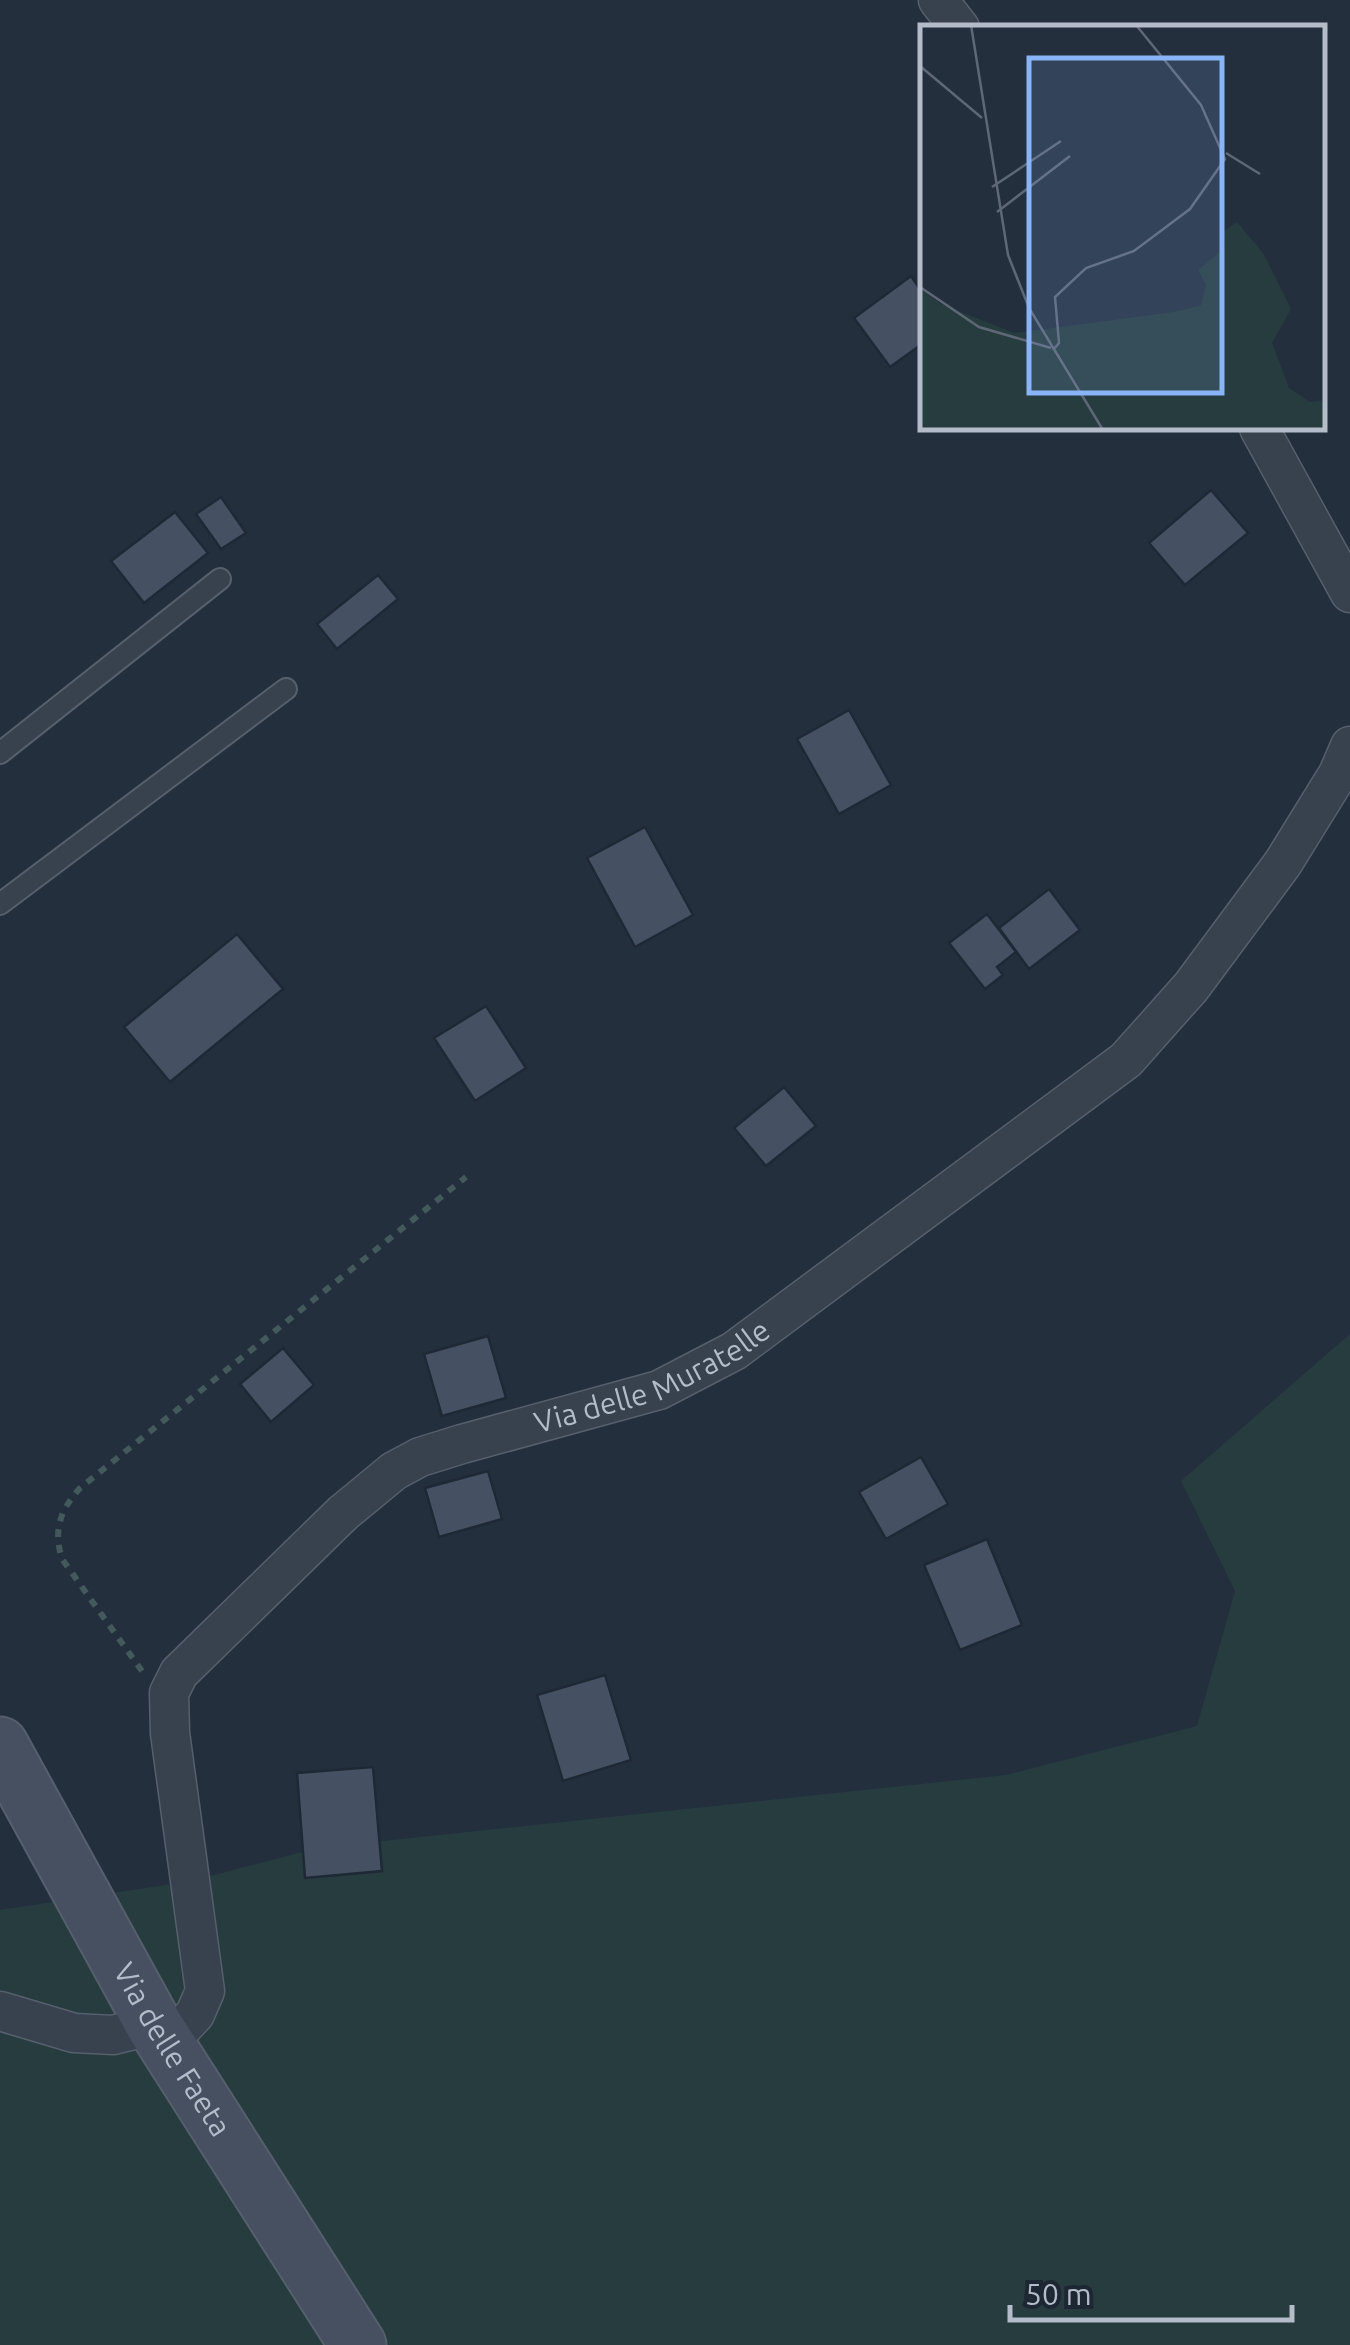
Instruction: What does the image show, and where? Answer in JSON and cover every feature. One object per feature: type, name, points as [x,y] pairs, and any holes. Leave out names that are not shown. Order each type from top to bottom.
[{"type":"street","points":[[938,0],[958,25]]},
{"type":"street","points":[[1261,430],[1350,594]]},
{"type":"street","name":"Via delle Muratelle","points":[[169,1693],[179,1673],[212,1637],[394,1470],[448,1448],[659,1390],[734,1350],[1126,1060],[1191,988],[1282,863],[1338,774],[1350,746]]},
{"type":"street","points":[[0,2010],[74,2033],[113,2036],[160,2034],[195,2014],[205,1991],[198,1922],[177,1802],[169,1693]]},
{"type":"street","name":"Via delle Faeta","points":[[0,1745],[160,2034],[358,2345]]},
{"type":"lane","points":[[0,753],[220,579]]},
{"type":"lane","points":[[0,904],[286,689]]},
{"type":"path","points":[[169,1693],[151,1684],[62,1558],[56,1542],[64,1506],[94,1476],[466,1176]]},
{"type":"green space","points":[[1350,1334],[1350,2345],[0,2345],[0,1910],[192,1881],[317,1848],[1006,1775],[1197,1726],[1235,1591],[1181,1481]]},
{"type":"building","points":[[911,276],[920,289],[920,345],[890,367],[854,318]]},
{"type":"building","points":[[1211,490],[1248,533],[1185,585],[1149,543]]},
{"type":"building","points":[[221,497],[246,533],[221,549],[196,514]]},
{"type":"building","points":[[175,512],[208,553],[144,603],[111,561]]},
{"type":"building","points":[[378,575],[398,599],[337,649],[317,624]]},
{"type":"building","points":[[849,710],[891,785],[839,814],[797,739]]},
{"type":"building","points":[[645,827],[693,915],[635,947],[587,858]]},
{"type":"building","points":[[1049,889],[1080,930],[1029,969],[999,928]]},
{"type":"building","points":[[987,914],[1016,952],[997,967],[1003,975],[985,989],[949,943]]},
{"type":"building","points":[[237,934],[283,989],[170,1082],[124,1027]]},
{"type":"building","points":[[486,1006],[526,1068],[475,1101],[434,1038]]},
{"type":"building","points":[[784,1087],[816,1126],[766,1166],[734,1128]]},
{"type":"building","points":[[488,1336],[506,1398],[442,1416],[424,1354]]},
{"type":"building","points":[[283,1348],[314,1385],[271,1422],[240,1384]]},
{"type":"building","points":[[921,1457],[948,1504],[886,1539],[859,1492]]},
{"type":"building","points":[[488,1471],[502,1519],[439,1537],[425,1488]]},
{"type":"building","points":[[987,1539],[1022,1625],[960,1650],[924,1565]]},
{"type":"building","points":[[605,1675],[631,1760],[563,1781],[537,1695]]},
{"type":"building","points":[[373,1767],[382,1871],[305,1878],[297,1773]]}]
